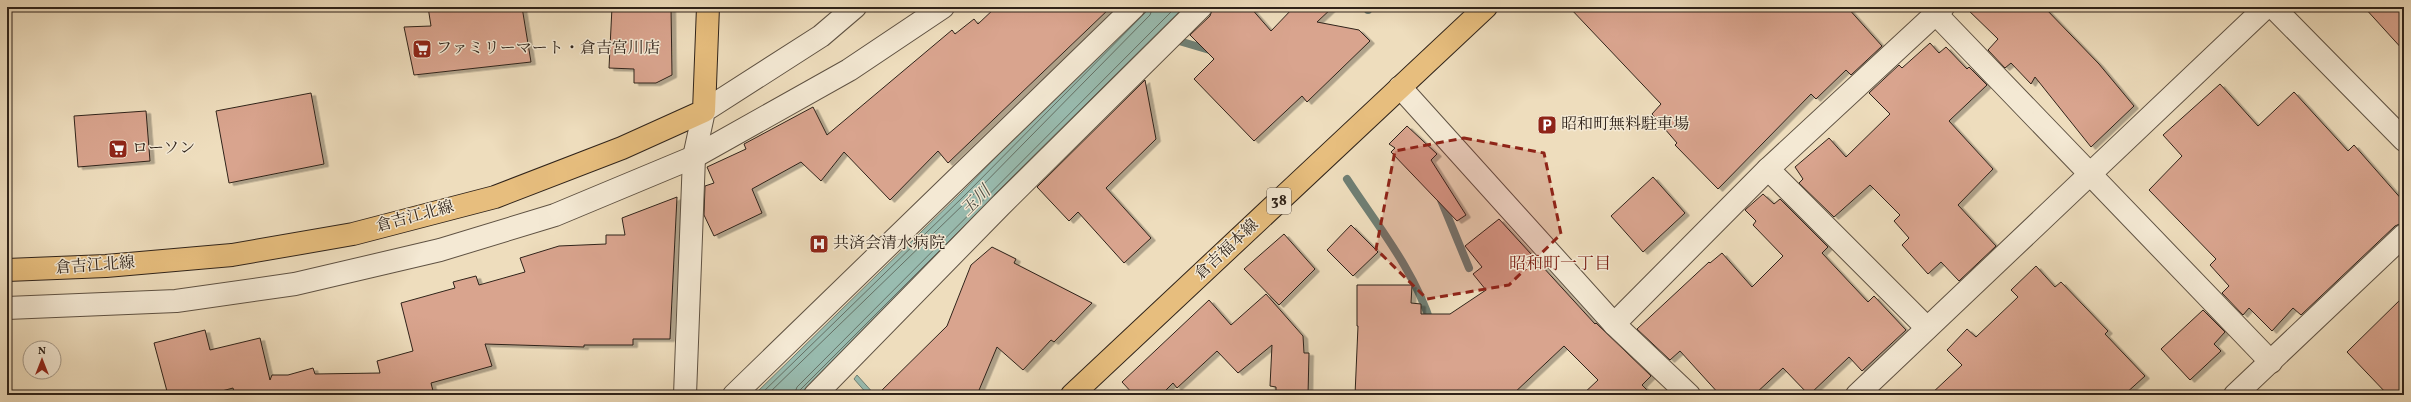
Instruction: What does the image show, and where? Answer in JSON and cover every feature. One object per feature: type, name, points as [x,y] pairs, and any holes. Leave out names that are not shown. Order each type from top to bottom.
[{"type":"main road","points":[[704,111],[708,7]]},
{"type":"main road","name":"倉吉福本線","points":[[1072,395],[1486,7]]},
{"type":"main road","name":"倉吉江北線","points":[[7,270],[106,266],[232,255],[353,234],[494,197],[622,148],[704,111]]},
{"type":"street","points":[[685,395],[694,157],[704,111],[821,36],[855,7]]},
{"type":"street","points":[[7,308],[176,301],[295,284],[440,250],[555,215],[694,157],[849,70],[943,7]]},
{"type":"street","points":[[734,395],[1134,7]]},
{"type":"street","points":[[815,395],[1005,200],[1201,7]]},
{"type":"street","points":[[1857,395],[2266,7]]},
{"type":"street","points":[[2273,7],[2404,140]]},
{"type":"street","points":[[1614,324],[1768,169],[1939,11],[2090,174],[2272,362]]},
{"type":"street","points":[[1400,87],[1614,324],[1689,395]]},
{"type":"street","points":[[1768,169],[1927,328]]},
{"type":"street","points":[[2235,395],[2272,362],[2404,234]]},
{"type":"highlighted area","points":[[1464,138],[1544,153],[1561,234],[1509,285],[1427,299],[1376,249],[1395,151]]},
{"type":"water","name":"玉川","points":[[1146,7],[1189,7],[801,395],[754,395],[961,193],[1073,78]]},
{"type":"water","points":[[857,375],[875,395],[868,395],[854,379]]},
{"type":"building","points":[[428,7],[522,7],[531,62],[414,75],[404,27],[431,26]]},
{"type":"building","points":[[612,7],[671,7],[672,75],[656,83],[634,83],[634,69],[609,68]]},
{"type":"building","points":[[996,7],[1111,7],[948,163],[938,151],[890,200],[844,152],[821,181],[801,162],[752,189],[762,213],[714,236],[704,215],[705,186],[714,183],[707,167],[746,149],[744,144],[813,107],[827,135],[952,30],[955,34],[974,19],[978,24]]},
{"type":"building","points":[[1213,7],[1250,7],[1271,31],[1294,7],[1333,7],[1317,22],[1359,30],[1370,41],[1307,102],[1302,96],[1254,141],[1194,79],[1214,59],[1190,35],[1210,16]]},
{"type":"building","points":[[1569,7],[1847,7],[1882,46],[1851,75],[1846,70],[1816,99],[1811,94],[1718,189],[1675,145],[1677,143],[1652,114],[1661,104]]},
{"type":"building","points":[[1965,7],[2044,7],[2099,64],[2134,106],[2091,147],[2035,77],[2031,84],[2011,63],[2005,68],[1988,50],[1998,39]]},
{"type":"building","points":[[2364,7],[2404,7],[2404,51]]},
{"type":"building","points":[[1930,43],[1939,53],[1946,47],[1967,69],[1969,67],[1987,85],[1949,121],[1993,169],[1958,205],[1996,246],[1959,281],[1941,262],[1928,274],[1902,245],[1909,238],[1894,221],[1900,215],[1870,185],[1834,217],[1799,183],[1803,179],[1795,167],[1829,138],[1846,157],[1890,114],[1869,93],[1899,65],[1902,68]]},
{"type":"building","points":[[1145,80],[1156,139],[1106,188],[1151,238],[1124,263],[1078,212],[1069,221],[1037,187]]},
{"type":"building","points":[[2220,84],[2258,126],[2294,92],[2348,151],[2354,145],[2404,202],[2404,222],[2395,226],[2301,315],[2293,308],[2272,331],[2249,308],[2243,315],[2222,293],[2229,286],[2210,265],[2216,259],[2149,190],[2182,156],[2163,135]]},
{"type":"building","points":[[311,93],[324,164],[229,183],[216,111]]},
{"type":"building","points":[[146,111],[150,161],[78,167],[74,116]]},
{"type":"building","points":[[1407,126],[1437,154],[1431,160],[1466,215],[1457,221],[1391,152],[1395,148],[1389,144]]},
{"type":"building","points":[[1653,177],[1685,213],[1643,252],[1611,216]]},
{"type":"building","points":[[1763,194],[1774,204],[1780,199],[1828,247],[1822,253],[1868,302],[1874,296],[1906,330],[1862,371],[1849,357],[1809,395],[1783,368],[1754,395],[1720,395],[1680,351],[1670,360],[1637,329],[1709,262],[1710,263],[1722,253],[1752,287],[1783,256],[1753,225],[1756,221],[1745,210]]},
{"type":"building","points":[[677,197],[670,339],[633,339],[633,345],[584,345],[584,347],[485,344],[492,366],[431,383],[434,395],[235,395],[233,388],[207,395],[168,395],[154,343],[205,330],[210,350],[260,338],[270,380],[272,375],[288,375],[313,368],[315,374],[380,373],[377,361],[413,351],[401,303],[455,288],[453,282],[476,276],[479,285],[525,272],[520,258],[559,246],[606,244],[606,235],[625,235],[622,218]]},
{"type":"building","points":[[1499,219],[1595,324],[1596,323],[1651,376],[1642,385],[1652,395],[1582,395],[1598,380],[1564,346],[1512,395],[1355,395],[1358,326],[1357,285],[1412,285],[1411,303],[1421,304],[1421,314],[1450,314],[1486,290],[1473,274],[1482,267],[1465,246]]},
{"type":"building","points":[[1351,225],[1378,252],[1353,276],[1327,250]]},
{"type":"building","points":[[1284,234],[1315,269],[1279,305],[1244,269]]},
{"type":"building","points":[[992,247],[1016,259],[1014,263],[1092,303],[1054,342],[1051,340],[1023,370],[997,347],[977,395],[877,395],[947,326],[971,265]]},
{"type":"building","points":[[2036,266],[2055,287],[2061,282],[2108,331],[2105,334],[2145,376],[2124,395],[1930,395],[1962,365],[1947,350],[1967,329],[1976,337],[2018,297],[2011,290]]},
{"type":"building","points":[[1266,294],[1303,336],[1304,353],[1309,353],[1308,395],[1276,395],[1276,387],[1270,386],[1272,345],[1238,373],[1217,351],[1177,388],[1173,383],[1161,395],[1134,395],[1122,382],[1209,300],[1231,325]]},
{"type":"building","points":[[2404,296],[2404,395],[2388,395],[2347,352]]},
{"type":"building","points":[[2203,310],[2225,332],[2214,344],[2221,351],[2190,380],[2161,349]]},
{"type":"waterway","points":[[1179,41],[1213,51]]},
{"type":"waterway","points":[[1347,179],[1383,231],[1405,267],[1424,304],[1431,324]]},
{"type":"waterway","points":[[1441,200],[1469,268]]},
{"type":"place","name":"ファミリーマート・倉吉宮川店","points":[[422,49]]},
{"type":"place","name":"昭和町無料駐車場","points":[[1547,125]]},
{"type":"place","name":"ローソン","points":[[118,149]]},
{"type":"place","name":"共済会清水病院","points":[[819,244]]},
{"type":"district","name":"昭和町一丁目","points":[[1560,264]]}]
